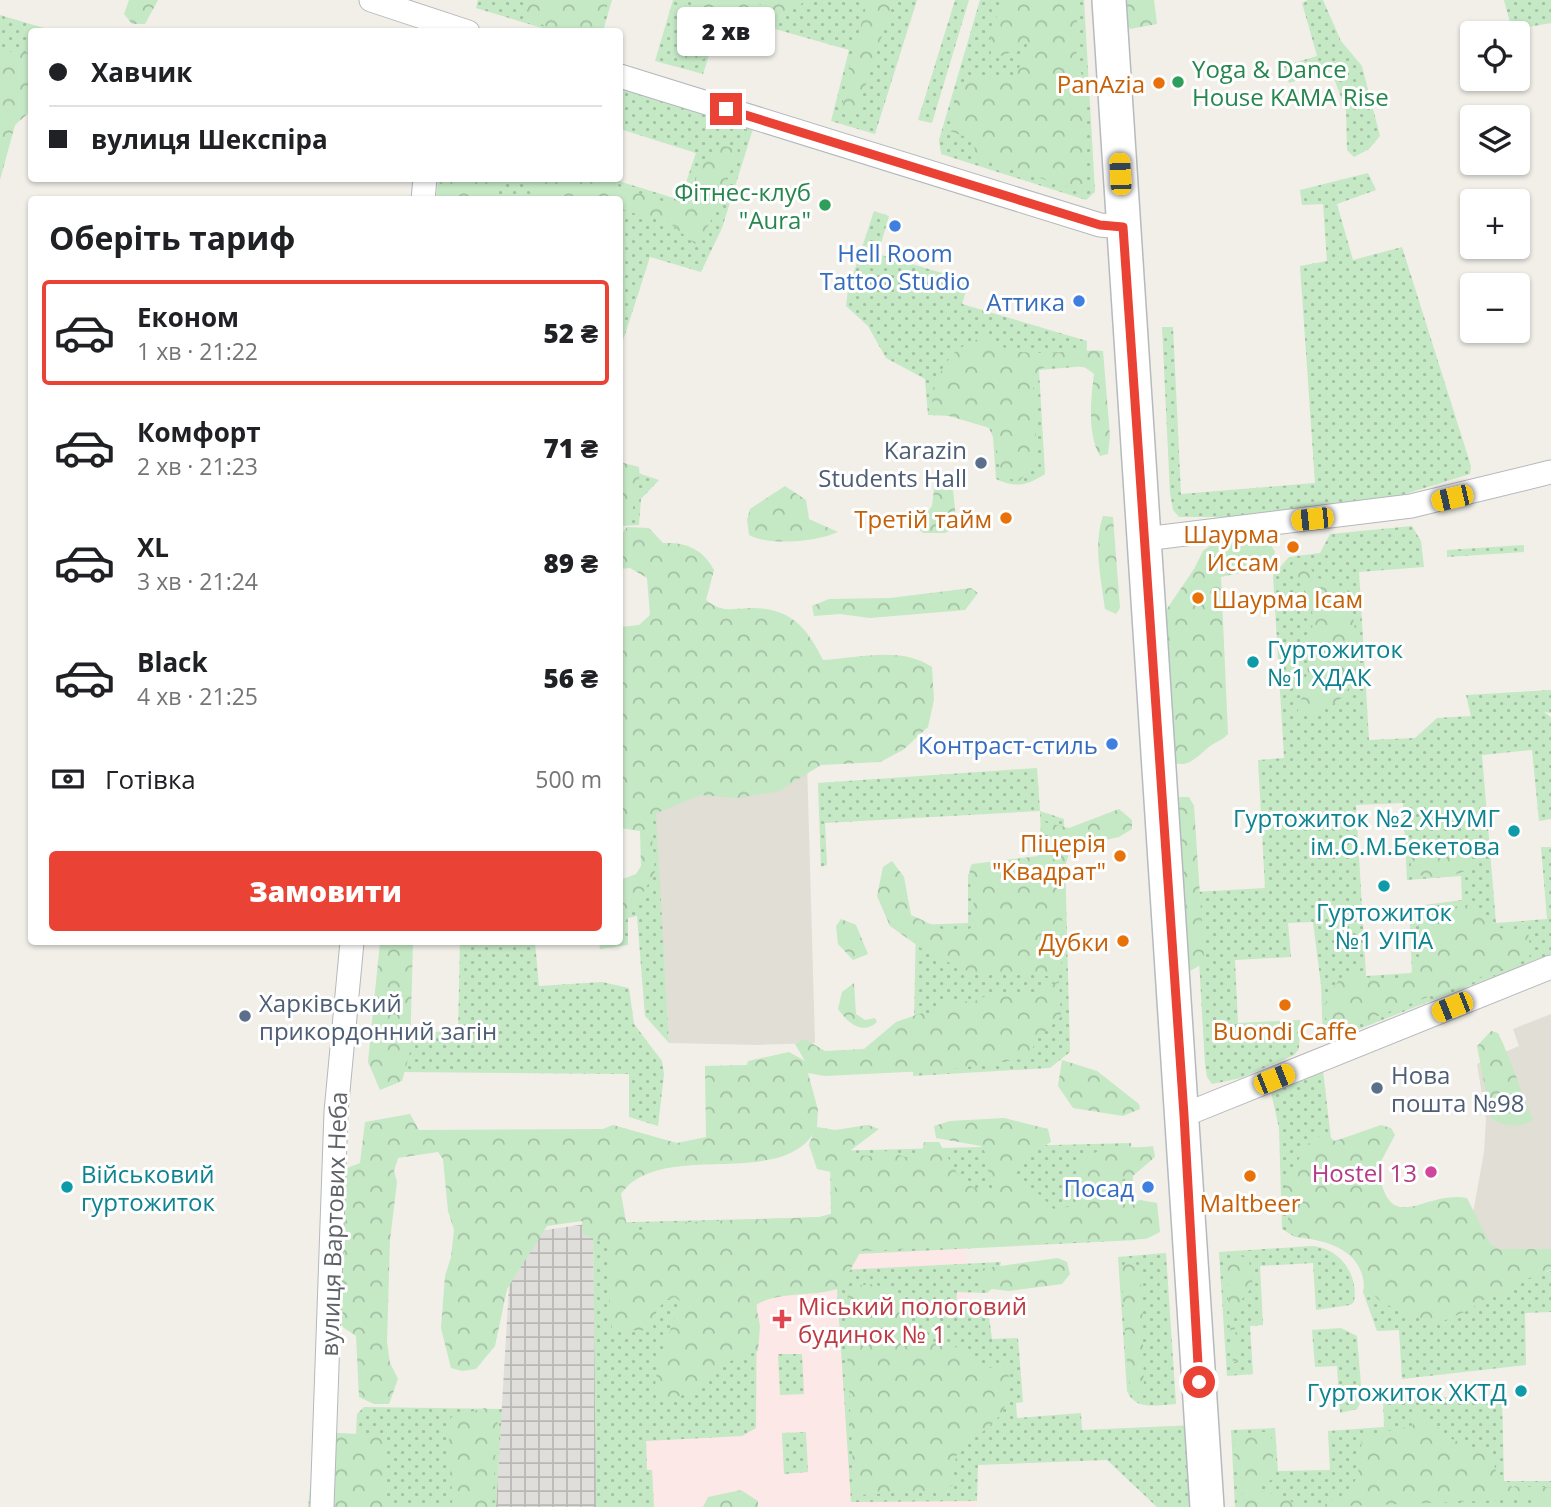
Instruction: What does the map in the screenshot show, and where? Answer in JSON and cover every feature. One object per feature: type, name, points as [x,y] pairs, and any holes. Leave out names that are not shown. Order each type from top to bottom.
[{"type":"street","points":[[371,0],[452,28]]},
{"type":"street","points":[[1110,0],[1184,1115],[1207,1507]]},
{"type":"street","points":[[623,77],[1100,225],[1123,227]]},
{"type":"street","points":[[1145,539],[1410,506],[1551,472]]},
{"type":"street","name":"вулиця Вартових Неба","points":[[322,1507],[335,1112],[352,945]]},
{"type":"street","points":[[1184,1115],[1551,967]]},
{"type":"shaded area","points":[[804,655],[815,1043],[669,1043],[654,795]]},
{"type":"shaded area","points":[[1551,1014],[1551,1269],[1467,1246],[1484,1152],[1486,1119],[1477,1064],[1519,1046],[1513,1029]]},
{"type":"shaded area","name":"Міський пологовий будинок № 1","points":[[965,1214],[975,1507],[597,1507],[593,1223]]},
{"type":"shaded area","points":[[593,1223],[598,1507],[496,1507],[512,1235]]},
{"type":"green space","points":[[129,0],[158,0],[145,24],[132,24],[124,14]]},
{"type":"green space","points":[[478,0],[612,0],[604,28],[542,28],[476,8]]},
{"type":"green space","points":[[528,0],[609,0],[600,28],[553,28],[533,19],[528,11]]},
{"type":"green space","points":[[673,0],[917,0],[875,134],[831,121],[849,50],[722,14],[703,74],[655,61]]},
{"type":"green space","points":[[693,0],[805,0],[801,5],[784,12],[766,8],[761,4],[714,24],[704,59],[690,65],[679,59],[677,50]]},
{"type":"green space","points":[[868,0],[894,0],[857,111],[848,113],[842,108],[847,75]]},
{"type":"green space","points":[[955,0],[969,0],[932,123],[918,120]]},
{"type":"green space","points":[[980,0],[1084,0],[1095,192],[1086,200],[941,154],[939,140]]},
{"type":"green space","points":[[1006,0],[1077,0],[1076,47],[1082,75],[1086,188],[1071,188],[978,158],[971,139],[950,131],[961,86],[976,76],[1014,77],[1024,58],[1028,41],[1004,56],[991,54],[990,29]]},
{"type":"green space","points":[[1121,0],[1154,0],[1157,24],[1130,29],[1124,22]]},
{"type":"green space","points":[[1308,0],[1323,0],[1341,41],[1362,66],[1380,136],[1369,149],[1354,157],[1347,150],[1346,111],[1331,70],[1289,83],[1284,66],[1317,56],[1302,3]]},
{"type":"green space","points":[[1504,0],[1551,0],[1551,23],[1530,27],[1530,21],[1510,21]]},
{"type":"green space","points":[[0,15],[44,28],[28,28],[28,106],[0,98]]},
{"type":"green space","points":[[6,51],[28,53],[28,114],[15,125],[0,180],[0,55]]},
{"type":"green space","points":[[623,81],[752,123],[753,129],[722,228],[701,272],[650,257],[623,341],[623,196],[452,196],[454,182],[622,182],[680,200],[696,153],[623,130]]},
{"type":"green space","points":[[723,145],[738,150],[716,210],[695,244],[667,221],[623,211],[623,196],[540,196],[528,182],[606,182],[665,202],[686,199],[704,162]]},
{"type":"green space","points":[[1368,173],[1376,190],[1337,204],[1353,260],[1402,247],[1471,466],[1470,474],[1392,498],[1231,517],[1179,517],[1173,510],[1170,493],[1162,327],[1173,327],[1181,494],[1315,483],[1300,266],[1327,261],[1323,204],[1302,205],[1300,190]]},
{"type":"green space","points":[[438,182],[504,182],[492,196],[436,196]]},
{"type":"green space","points":[[874,211],[889,216],[878,254],[969,281],[962,304],[1087,341],[1086,366],[1039,370],[1045,474],[1021,484],[1009,484],[996,479],[993,437],[988,426],[953,416],[928,415],[925,379],[886,358],[868,326],[846,306],[848,290]]},
{"type":"green space","points":[[986,337],[999,345],[1027,353],[1103,351],[1110,436],[1108,454],[1100,456],[1093,437],[1091,416],[1094,374],[1081,366],[1068,364],[1039,369],[1033,380],[1037,453],[1033,468],[1019,481],[1002,477],[993,429],[939,413],[932,403],[937,380],[948,360],[964,345]]},
{"type":"green space","points":[[623,463],[639,467],[638,488],[630,520],[623,519]]},
{"type":"green space","points":[[623,468],[659,480],[641,499],[639,525],[623,526]]},
{"type":"green space","points":[[936,473],[952,481],[957,527],[945,533],[923,533],[917,527],[932,506]]},
{"type":"green space","points":[[785,486],[806,500],[809,519],[838,532],[818,538],[781,542],[749,535],[747,520],[750,509]]},
{"type":"green space","points":[[1103,516],[1113,517],[1120,608],[1116,614],[1105,609],[1100,574],[1098,550]]},
{"type":"green space","points":[[1412,526],[1421,541],[1424,567],[1359,572],[1369,740],[1415,738],[1437,718],[1471,716],[1466,695],[1551,690],[1551,713],[1544,712],[1551,717],[1551,819],[1539,821],[1532,750],[1482,755],[1496,923],[1547,919],[1541,847],[1551,847],[1551,954],[1326,1042],[1323,1038],[1321,985],[1313,922],[1288,923],[1291,957],[1235,960],[1238,1023],[1300,1020],[1299,1049],[1294,1055],[1241,1078],[1212,1084],[1207,1077],[1205,1064],[1195,892],[1265,888],[1258,760],[1284,758],[1273,575],[1289,557],[1320,553],[1330,534]],"holes":[[[1403,803],[1407,880],[1461,876],[1462,900],[1409,907],[1412,973],[1366,976],[1356,805]]]},
{"type":"green space","points":[[627,527],[649,528],[663,543],[693,548],[705,557],[714,570],[706,600],[723,609],[766,609],[788,616],[804,630],[823,660],[893,655],[920,661],[932,667],[934,700],[928,727],[903,750],[880,762],[821,765],[779,791],[738,798],[700,795],[650,816],[655,873],[623,925],[623,879],[636,874],[641,866],[640,831],[623,828],[623,627],[639,625],[650,615],[647,578],[630,568],[623,569],[623,532]]},
{"type":"green space","points":[[1263,531],[1275,552],[1269,566],[1221,577],[1228,734],[1191,761],[1175,763],[1169,760],[1158,622],[1203,551],[1218,539]]},
{"type":"green space","points":[[1524,545],[1524,552],[1447,557],[1447,550]]},
{"type":"green space","points":[[1297,562],[1309,567],[1318,578],[1347,588],[1356,640],[1355,667],[1343,697],[1325,708],[1300,717],[1297,713],[1306,678],[1313,618],[1308,598],[1292,564]]},
{"type":"green space","points":[[971,588],[978,593],[965,610],[870,618],[840,614],[814,616],[812,606],[829,599],[890,598]]},
{"type":"green space","points":[[1037,768],[1040,811],[825,823],[827,865],[821,867],[818,783]]},
{"type":"green space","points":[[1174,797],[1189,797],[1194,806],[1204,956],[1202,964],[1190,971],[1182,969]]},
{"type":"green space","points":[[1119,809],[1132,820],[1132,829],[1119,837],[1071,847],[1062,877],[1062,961],[1059,972],[1051,977],[1032,973],[974,974],[928,953],[890,926],[877,896],[883,867],[892,861],[904,877],[911,915],[942,929],[960,932],[970,929],[974,921],[969,873],[972,864],[1038,856],[1049,836],[1044,822],[1069,828]]},
{"type":"green space","points":[[1040,811],[1064,819],[1070,1052],[1050,1068],[913,1076],[916,925],[968,923],[968,874],[1042,870]]},
{"type":"green space","points":[[656,813],[669,1043],[645,1016],[637,916],[628,918],[628,945],[600,949],[599,945],[623,945],[623,879],[644,874],[644,814]]},
{"type":"green space","points":[[1462,849],[1470,851],[1470,869],[1440,876],[1424,876],[1412,871],[1410,858],[1414,855]]},
{"type":"green space","points":[[1470,906],[1490,927],[1528,931],[1531,954],[1526,960],[1338,1031],[1332,1028],[1323,1014],[1332,990],[1348,971],[1380,980],[1402,978],[1411,973],[1417,964],[1420,952],[1420,913],[1430,907]]},
{"type":"green space","points":[[841,919],[856,925],[868,954],[853,960],[838,944],[836,926]]},
{"type":"green space","points":[[380,945],[413,945],[410,1052],[402,1081],[380,1090],[368,1062]]},
{"type":"green space","points":[[460,945],[535,945],[539,986],[602,982],[629,988],[634,1024],[662,1061],[664,1074],[658,1126],[629,1117],[629,1074],[400,1072],[406,1033],[458,1031]]},
{"type":"green space","points":[[1059,981],[1061,1017],[1037,1039],[1028,1058],[947,1070],[825,1076],[808,1073],[818,1110],[817,1127],[835,1130],[868,1125],[879,1129],[851,1150],[854,1155],[872,1156],[882,1150],[912,1159],[922,1152],[924,1142],[939,1142],[962,1182],[989,1194],[997,1190],[981,1146],[936,1138],[934,1126],[950,1121],[1004,1118],[1048,1129],[1051,1142],[1032,1153],[1009,1173],[1040,1195],[1055,1210],[1075,1205],[1080,1163],[1091,1155],[1107,1148],[1153,1146],[1155,1157],[1134,1175],[1122,1180],[1117,1199],[1126,1205],[1140,1200],[1157,1203],[1160,1232],[1146,1239],[861,1251],[840,1288],[776,1297],[756,1305],[760,1326],[758,1351],[728,1362],[691,1393],[668,1399],[655,1387],[662,1354],[680,1301],[675,1297],[665,1300],[642,1331],[612,1328],[609,1307],[611,1246],[583,1234],[582,1221],[547,1226],[507,1289],[495,1346],[476,1369],[462,1371],[451,1368],[441,1328],[445,1276],[451,1257],[454,1230],[448,1211],[443,1159],[438,1152],[398,1158],[394,1171],[397,1182],[390,1240],[387,1342],[390,1363],[398,1379],[389,1404],[374,1404],[359,1397],[356,1336],[344,1328],[333,1314],[342,1170],[360,1163],[365,1122],[410,1114],[419,1130],[603,1129],[613,1125],[677,1143],[706,1137],[705,1066],[747,1065],[748,1061],[789,1052],[805,1061],[795,1044],[805,1039],[825,1051],[864,1049],[896,1022],[922,1013],[935,1013],[950,1000],[973,1002],[983,997],[1036,992]],"holes":[[[813,1134],[809,1145],[817,1169],[831,1172],[835,1179],[834,1213],[819,1217],[664,1223],[640,1230],[627,1227],[621,1194],[639,1178],[662,1169],[689,1165],[773,1159],[796,1150]]]},
{"type":"green space","points":[[854,983],[856,1014],[865,1020],[875,1018],[877,1022],[866,1028],[855,1026],[838,1009],[842,992]]},
{"type":"green space","points":[[1491,1031],[1498,1033],[1508,1054],[1533,1120],[1528,1123],[1512,1125],[1491,1118],[1477,1046]]},
{"type":"green space","points":[[1062,1060],[1097,1071],[1139,1104],[1140,1109],[1123,1116],[1073,1108],[1058,1086]]},
{"type":"green space","points":[[1323,1070],[1331,1139],[1308,1181],[1295,1237],[1282,1229],[1279,1128],[1271,1092]]},
{"type":"green space","points":[[1381,1125],[1391,1128],[1395,1135],[1378,1167],[1383,1189],[1390,1202],[1399,1207],[1410,1207],[1451,1197],[1467,1198],[1490,1244],[1500,1249],[1551,1249],[1551,1270],[1524,1280],[1512,1292],[1483,1300],[1469,1310],[1436,1324],[1382,1303],[1364,1286],[1357,1263],[1340,1249],[1319,1241],[1295,1237],[1289,1229],[1285,1188],[1305,1146],[1324,1133],[1335,1141]]},
{"type":"green space","points":[[1131,1143],[1136,1240],[757,1259],[756,1428],[742,1436],[646,1441],[647,1470],[652,1470],[654,1507],[596,1507],[593,1223],[831,1217],[830,1151]]},
{"type":"green space","points":[[1312,1246],[1331,1252],[1345,1265],[1353,1282],[1354,1302],[1350,1305],[1316,1310],[1313,1263],[1260,1266],[1263,1325],[1250,1326],[1253,1374],[1227,1376],[1219,1252]]},
{"type":"green space","points":[[1166,1253],[1176,1404],[1154,1406],[1135,1402],[1127,1391],[1118,1257]]},
{"type":"green space","points":[[1241,1256],[1249,1260],[1253,1286],[1241,1300],[1234,1315],[1239,1355],[1238,1362],[1233,1362],[1226,1268],[1232,1260]]},
{"type":"green space","points":[[1058,1258],[1067,1262],[1070,1274],[1062,1284],[1009,1291],[983,1288],[978,1280],[979,1269]]},
{"type":"green space","points":[[1001,1262],[995,1286],[987,1293],[957,1292],[956,1307],[978,1305],[988,1309],[992,1339],[1018,1338],[1023,1402],[1016,1403],[1017,1418],[1081,1413],[1082,1430],[1196,1425],[1201,1507],[1157,1507],[1107,1460],[978,1465],[977,1501],[851,1502],[837,1290],[841,1270]]},
{"type":"green space","points":[[1126,1262],[1138,1265],[1142,1291],[1144,1394],[1132,1392],[1128,1377],[1121,1269]]},
{"type":"green space","points":[[1551,1271],[1551,1312],[1525,1313],[1526,1365],[1402,1379],[1399,1330],[1377,1331],[1363,1292],[1364,1286],[1447,1291]]},
{"type":"green space","points":[[870,1284],[884,1287],[897,1296],[902,1321],[916,1338],[950,1344],[981,1368],[1008,1367],[1009,1388],[1006,1405],[990,1426],[968,1438],[959,1447],[953,1485],[942,1490],[860,1495],[854,1487],[845,1311],[848,1295],[856,1286]]},
{"type":"green space","points":[[1341,1328],[1357,1336],[1362,1399],[1357,1409],[1340,1413],[1337,1366],[1315,1367],[1312,1330]]},
{"type":"green space","points":[[778,1354],[802,1354],[804,1394],[780,1395]]},
{"type":"green space","points":[[1383,1396],[1502,1398],[1504,1481],[1551,1481],[1551,1507],[1235,1507],[1231,1430],[1275,1428],[1278,1471],[1330,1470],[1328,1431],[1384,1427]]},
{"type":"green space","points":[[364,1407],[502,1409],[496,1507],[352,1507],[357,1414]]},
{"type":"green space","points":[[485,1408],[498,1416],[492,1507],[452,1507],[449,1440],[451,1417]]},
{"type":"green space","points":[[1415,1415],[1432,1421],[1450,1438],[1492,1456],[1499,1483],[1513,1487],[1551,1487],[1551,1507],[1541,1507],[1535,1499],[1320,1507],[1351,1491],[1358,1473],[1362,1439],[1413,1425]]},
{"type":"green space","points":[[316,1432],[379,1435],[384,1447],[384,1507],[308,1507]]},
{"type":"green space","points":[[806,1432],[808,1472],[784,1474],[782,1433]]},
{"type":"green space","points":[[1267,1432],[1272,1439],[1274,1479],[1254,1487],[1289,1500],[1298,1507],[1237,1507],[1244,1486],[1235,1468],[1235,1441],[1237,1435]]},
{"type":"green space","points":[[741,1490],[758,1501],[758,1507],[703,1507],[708,1497]]},
{"type":"place","name":"Yoga & Dance House KAMA Rise","points":[[1178,82]]},
{"type":"place","name":"PanAzia","points":[[1159,83]]},
{"type":"place","name":"Фітнес-клуб \"Aura\"","points":[[825,205]]},
{"type":"place","name":"Hell Room Tattoo Studio","points":[[895,226]]},
{"type":"place","name":"Аттика","points":[[1079,301]]},
{"type":"place","name":"Karazin Students Hall","points":[[981,463]]},
{"type":"place","name":"Третій тайм","points":[[1006,518]]},
{"type":"place","name":"Шаурма Иссам","points":[[1293,547]]},
{"type":"place","name":"Шаурма Ісам","points":[[1198,598]]},
{"type":"place","name":"Гуртожиток №1 ХДАК","points":[[1253,662]]},
{"type":"place","name":"Контраст-стиль","points":[[1112,744]]},
{"type":"place","name":"Гуртожиток №2 ХНУМГ ім.О.М.Бекетова","points":[[1514,831]]},
{"type":"place","name":"Піцерія \"Квадрат\"","points":[[1120,856]]},
{"type":"place","name":"Гуртожиток №1 УІПА","points":[[1384,886]]},
{"type":"place","name":"Дубки","points":[[1123,941]]},
{"type":"place","name":"Buondi Caffe","points":[[1285,1005]]},
{"type":"place","name":"Харківський прикордонний загін","points":[[245,1016]]},
{"type":"place","name":"Нова пошта №98","points":[[1377,1088]]},
{"type":"place","name":"Hostel 13","points":[[1431,1172]]},
{"type":"place","name":"Maltbeer","points":[[1250,1176]]},
{"type":"place","name":"Військовий гуртожиток","points":[[67,1187]]},
{"type":"place","name":"Посад","points":[[1148,1187]]},
{"type":"place","name":"Міський пологовий будинок № 1","points":[[782,1319]]},
{"type":"place","name":"Гуртожиток ХКТД","points":[[1521,1391]]},
{"type":"route","points":[[726,109],[1100,225],[1123,227],[1184,1115],[1199,1382]]}]
